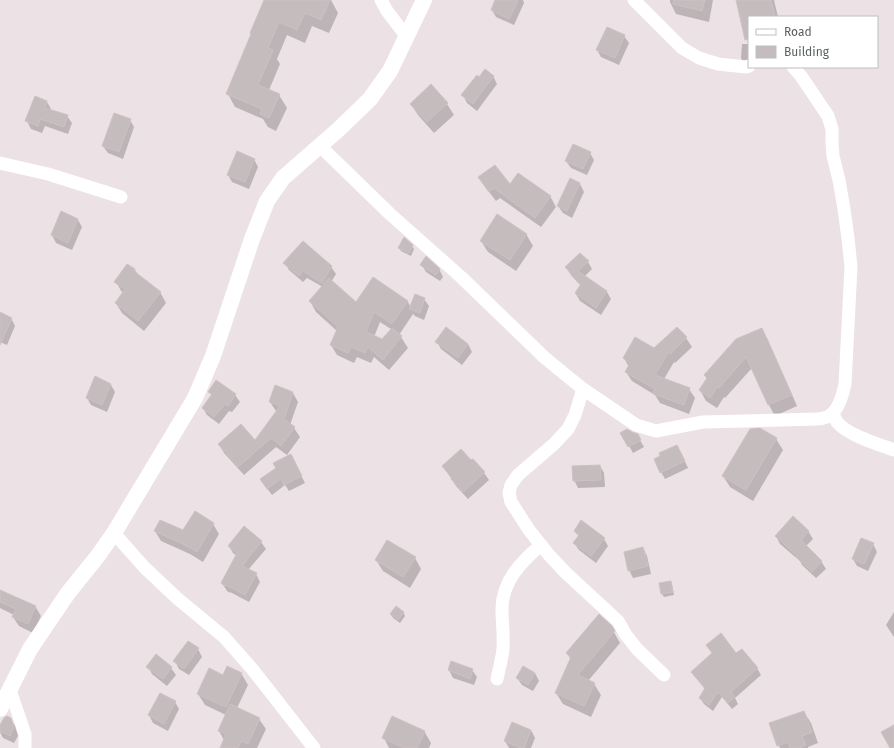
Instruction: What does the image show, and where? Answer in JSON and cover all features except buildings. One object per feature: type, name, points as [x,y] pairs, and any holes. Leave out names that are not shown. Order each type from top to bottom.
[{"type":"street","points":[[381,0],[387,11],[407,37]]},
{"type":"street","points":[[0,709],[30,649],[68,592],[97,557],[114,533],[195,398],[213,356],[252,239],[267,201],[283,178],[370,99],[390,71],[424,0]]},
{"type":"street","points":[[634,0],[682,48],[699,58],[718,64],[748,66]]},
{"type":"street","points":[[320,146],[390,214],[461,277],[545,358],[583,389],[636,425],[656,431],[703,422],[817,420],[828,417],[833,413],[838,405],[845,384],[851,267],[839,180],[833,156],[832,129],[828,116],[794,68]]},
{"type":"street","points":[[0,163],[55,176],[121,197]]},
{"type":"street","points":[[583,389],[575,415],[568,429],[554,444],[518,475],[511,485],[509,493],[511,502],[541,545],[566,573],[618,621],[626,635],[637,649],[664,675]]},
{"type":"street","points":[[833,413],[843,428],[858,436],[894,450]]},
{"type":"street","points":[[114,533],[144,567],[224,637],[253,670],[314,748]]},
{"type":"street","points":[[497,680],[503,649],[502,607],[504,593],[509,580],[518,566],[541,545]]},
{"type":"street","points":[[10,690],[24,734],[25,748]]}]
